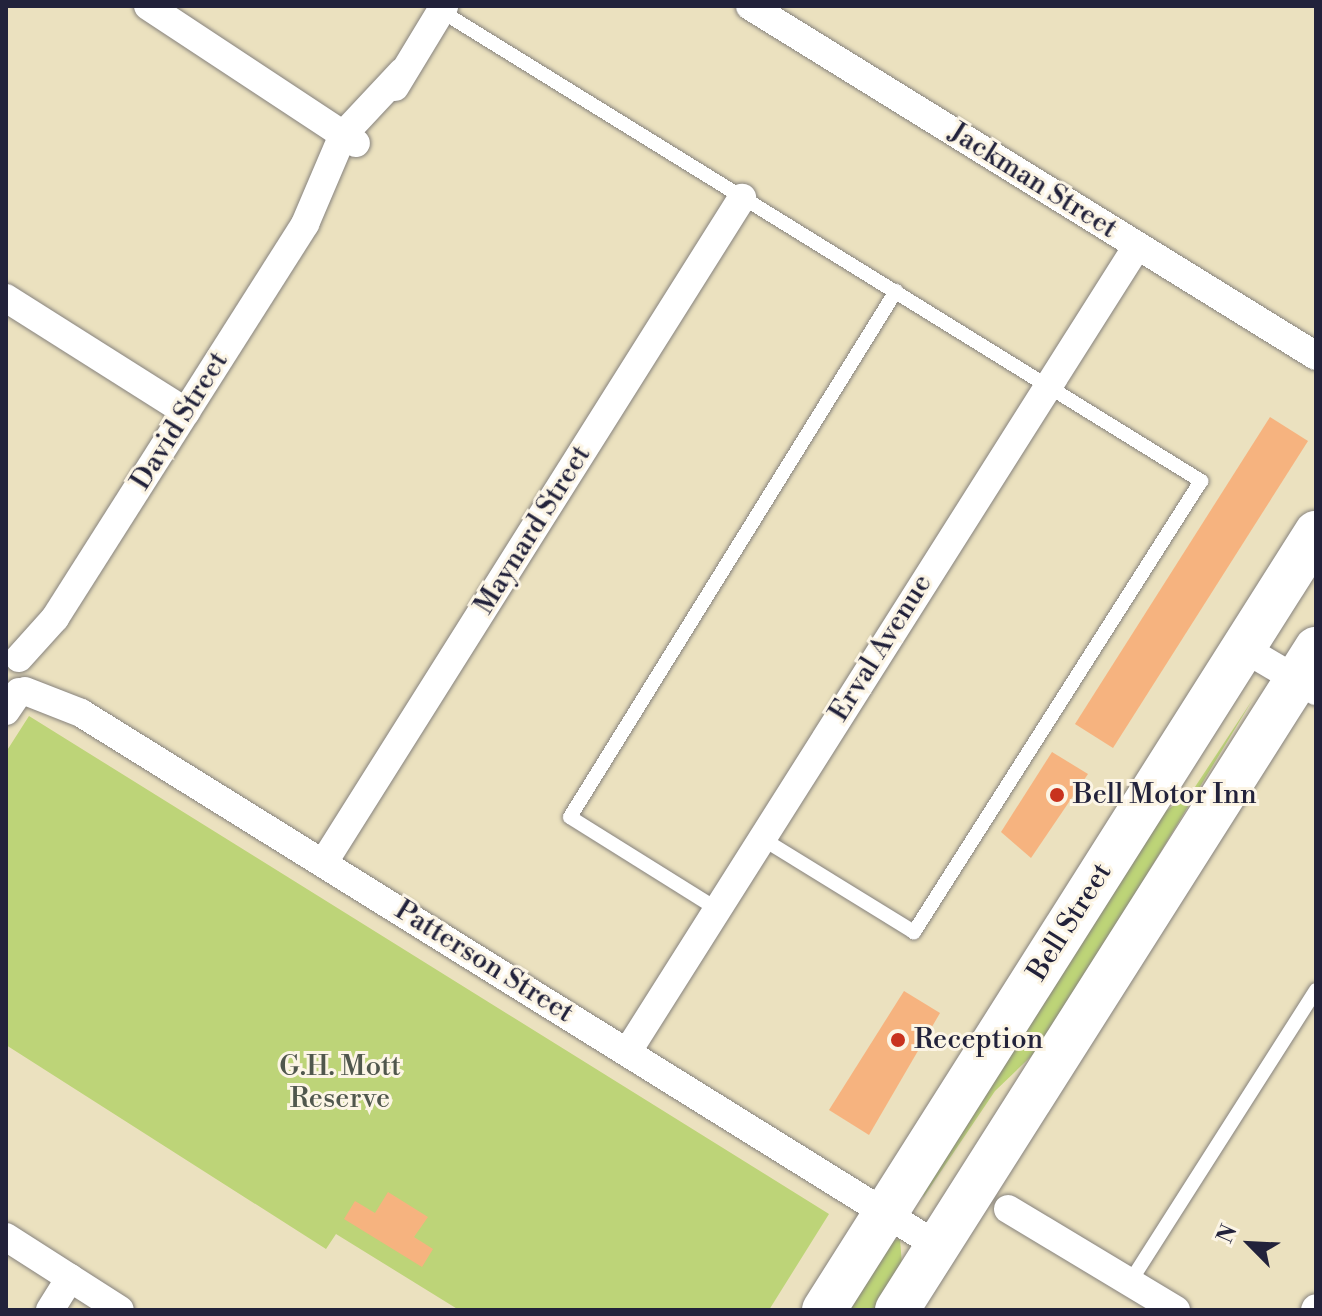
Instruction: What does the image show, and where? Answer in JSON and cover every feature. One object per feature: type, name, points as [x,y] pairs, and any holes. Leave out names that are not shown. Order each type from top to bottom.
[{"type":"highway","name":"Bell Street","points":[[824,1310],[1316,533]]},
{"type":"highway","points":[[897,1310],[1310,673]]},
{"type":"street","points":[[148,6],[349,139]]},
{"type":"street","name":"Jackman Street","points":[[750,6],[1316,356]]},
{"type":"street","name":"David Street","points":[[17,676],[305,224],[342,179],[349,139],[377,122],[402,72],[442,8]]},
{"type":"street","name":"Maynard Street","points":[[324,862],[742,198]]},
{"type":"street","name":"Erval Avenue","points":[[628,1051],[1137,246]]},
{"type":"street","points":[[6,298],[186,412]]},
{"type":"street","points":[[1243,648],[1310,673]]},
{"type":"street","name":"Patterson Street","points":[[17,676],[324,862],[938,1246]]},
{"type":"street","points":[[1008,1209],[1176,1310]]},
{"type":"street","points":[[6,1237],[120,1310]]},
{"type":"street","points":[[50,1310],[70,1278]]},
{"type":"lane","points":[[442,8],[742,198],[1201,481],[914,932],[761,838]]},
{"type":"lane","points":[[717,909],[570,817],[896,291]]},
{"type":"lane","points":[[1130,1282],[1316,990]]},
{"type":"green space","points":[[1253,699],[1045,1043],[995,1091],[923,1198],[927,1181],[1156,818],[1191,793]]},
{"type":"green space","name":"G.H. Mott Reserve","points":[[29,716],[829,1214],[769,1310],[459,1310],[336,1234],[326,1249],[6,1045],[6,752]]},
{"type":"green space","points":[[900,1239],[902,1265],[874,1310],[847,1310],[890,1241]]},
{"type":"building","points":[[1270,417],[1308,441],[1113,748],[1075,724]]},
{"type":"building","points":[[1052,752],[1088,774],[1031,858],[1001,832]]},
{"type":"building","name":"Reception","points":[[904,991],[940,1013],[869,1135],[829,1110]]},
{"type":"building","points":[[388,1192],[428,1217],[414,1237],[433,1249],[422,1267],[344,1219],[355,1201],[375,1213]]},
{"type":"place","name":"Bell Motor Inn","points":[[1057,795]]},
{"type":"place","name":"Reception","points":[[898,1040]]}]
